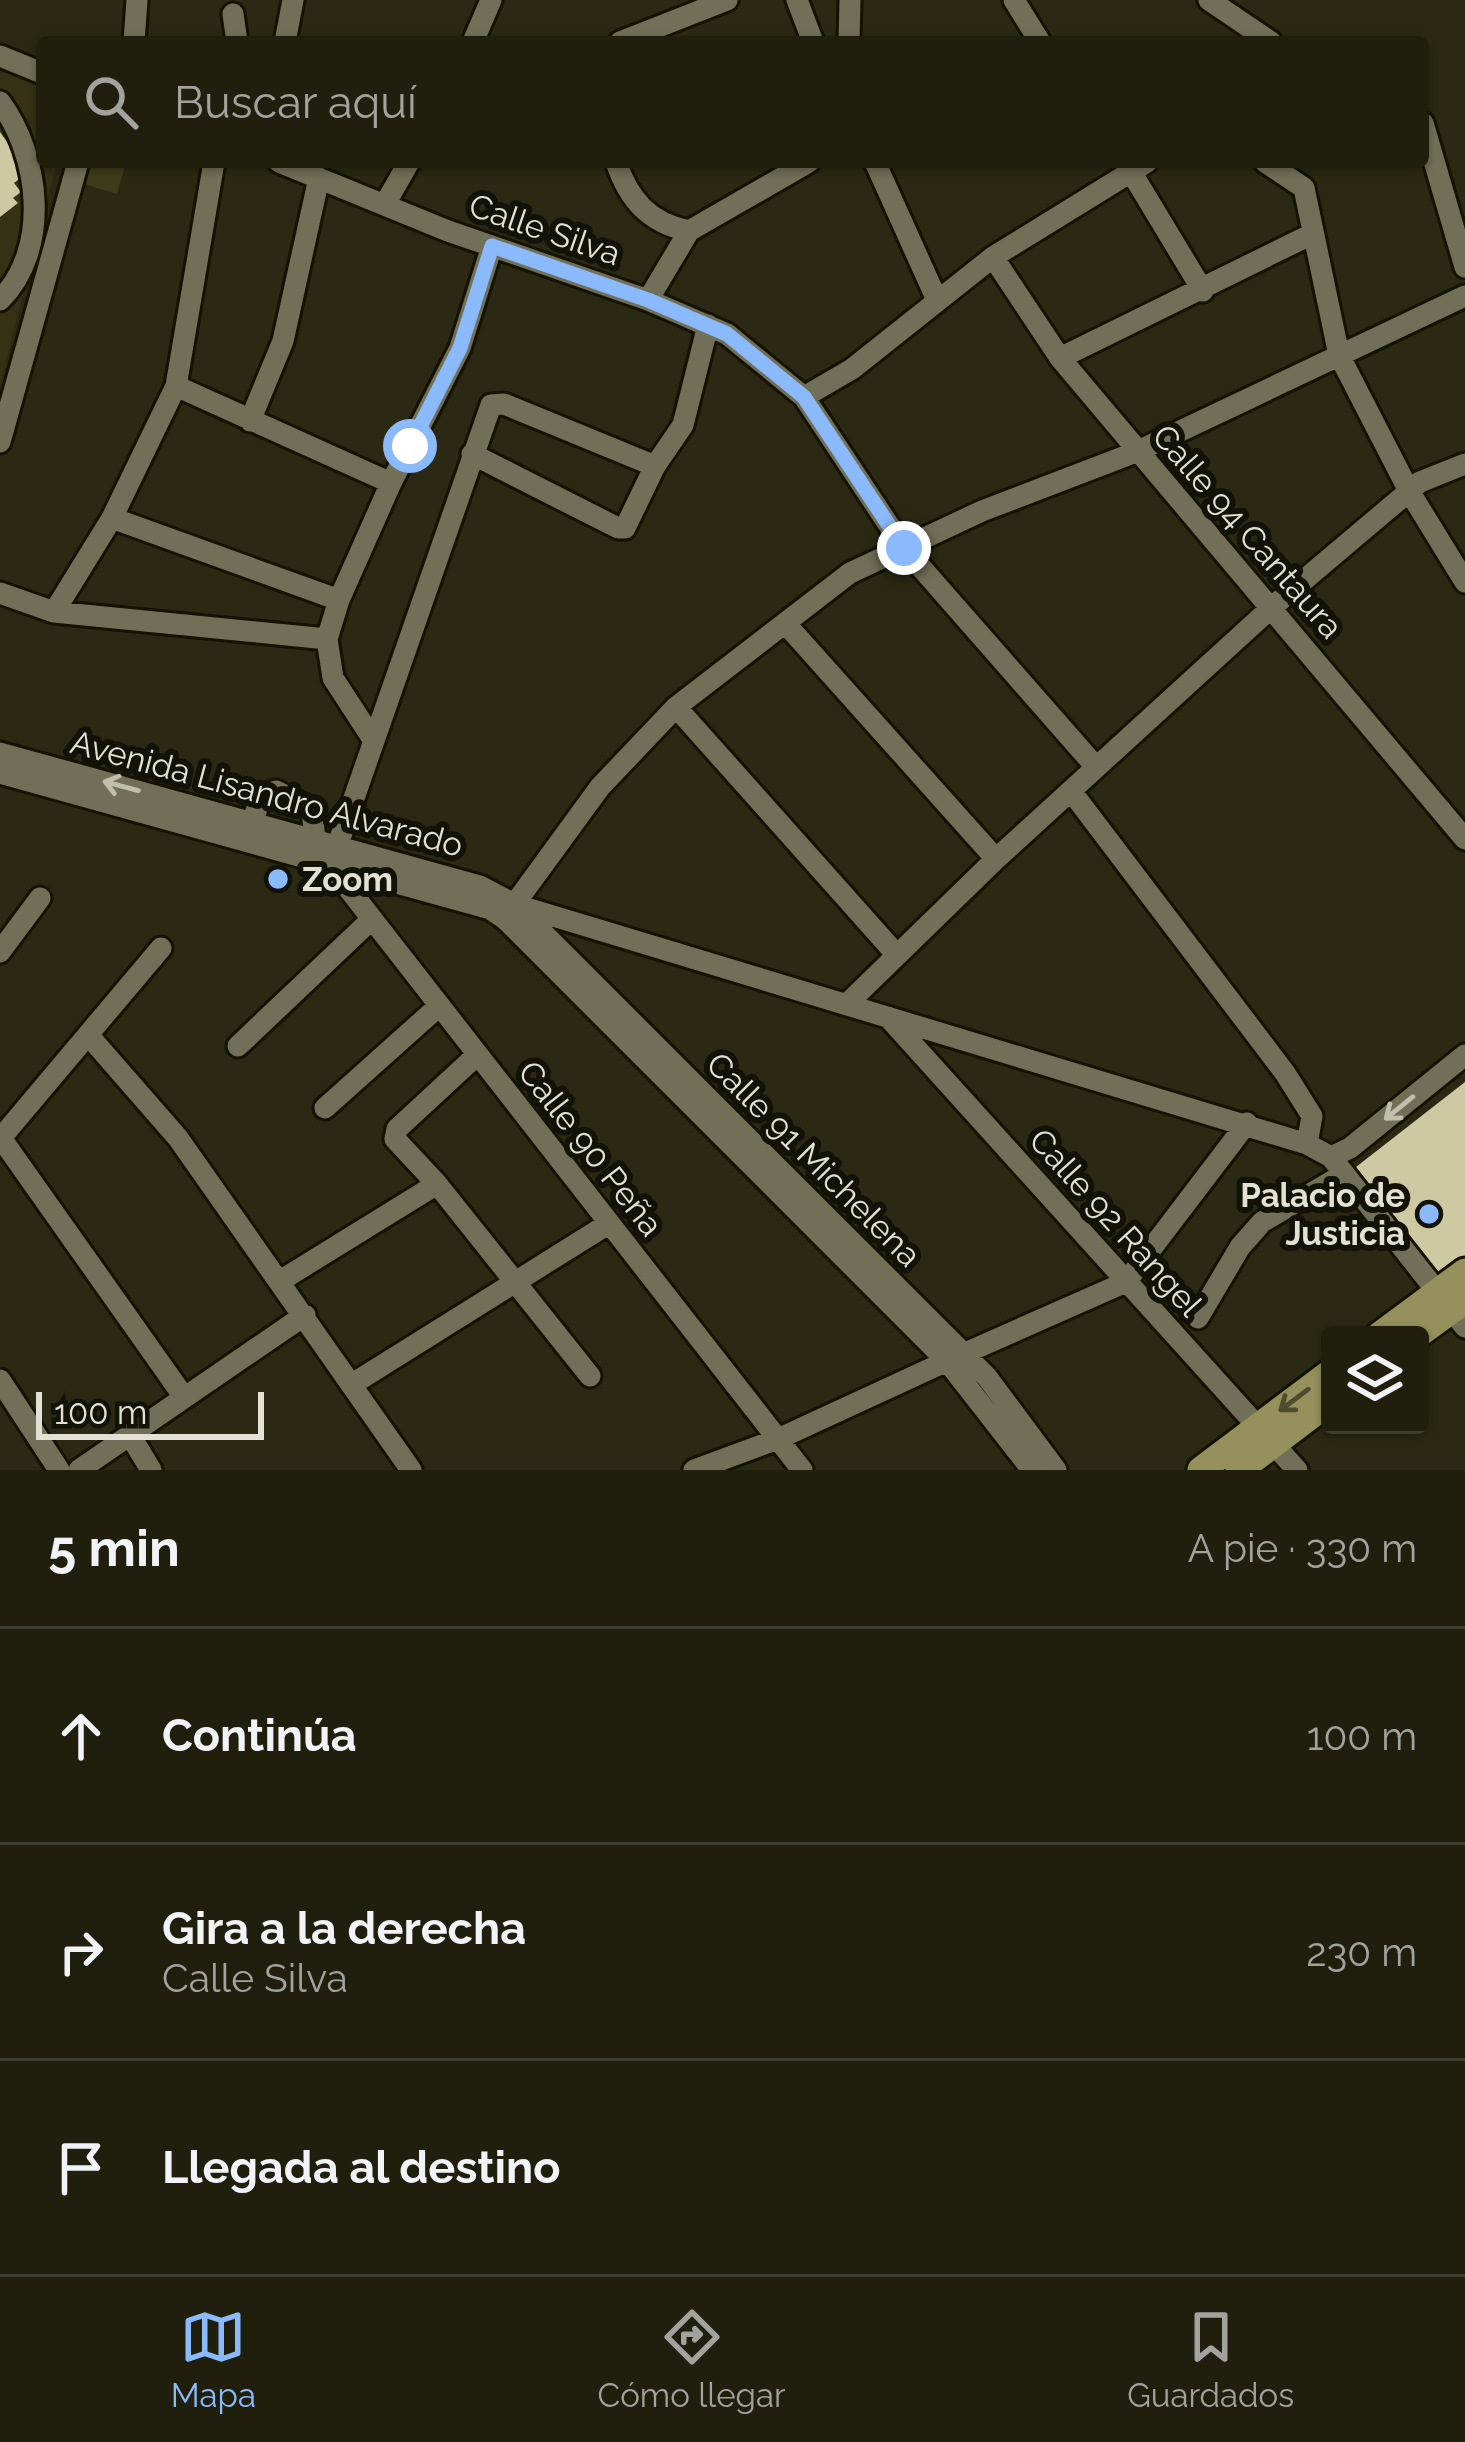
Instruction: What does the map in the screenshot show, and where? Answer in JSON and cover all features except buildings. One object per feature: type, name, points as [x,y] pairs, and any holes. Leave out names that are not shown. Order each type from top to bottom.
[{"type":"main road","points":[[1429,1326],[1454,1307],[1465,1272]]},
{"type":"main road","points":[[1404,1326],[1454,1307]]},
{"type":"main road","points":[[1239,1470],[1321,1382]]},
{"type":"main road","points":[[1201,1470],[1321,1406]]},
{"type":"street","points":[[134,36],[137,0]]},
{"type":"street","points":[[286,36],[293,0]]},
{"type":"street","points":[[476,36],[491,0]]},
{"type":"street","points":[[635,36],[727,0]]},
{"type":"street","points":[[797,0],[811,36]]},
{"type":"street","points":[[849,36],[850,0]]},
{"type":"street","points":[[1014,0],[1036,36]]},
{"type":"street","points":[[1209,0],[1261,36]]},
{"type":"street","points":[[233,14],[236,36]]},
{"type":"street","points":[[0,56],[36,71]]},
{"type":"street","points":[[0,102],[23,144],[32,179],[34,220],[22,269],[0,300]]},
{"type":"street","points":[[1429,144],[1465,267]]},
{"type":"street","points":[[0,442],[76,168]]},
{"type":"street","points":[[54,612],[112,518],[176,386],[213,168]]},
{"type":"street","name":"Calle Silva","points":[[294,168],[727,334],[804,397],[904,548],[1096,767]]},
{"type":"street","points":[[385,204],[406,168]]},
{"type":"street","points":[[618,168],[624,184],[655,221],[689,230]]},
{"type":"street","points":[[648,300],[689,230],[798,168]]},
{"type":"street","points":[[878,168],[937,300]]},
{"type":"street","points":[[804,397],[852,369],[993,257],[1125,168],[1203,291]]},
{"type":"street","points":[[1274,168],[1304,188],[1339,355],[1409,491],[1465,582]]},
{"type":"street","points":[[250,421],[283,341],[319,178]]},
{"type":"street","points":[[1060,358],[1312,234]]},
{"type":"street","points":[[374,741],[333,678],[328,639],[339,600],[391,483],[460,348],[492,246]]},
{"type":"street","name":"Calle 94 Cantaura","points":[[993,257],[1060,358],[1136,452],[1465,839]]},
{"type":"street","points":[[509,911],[601,787],[676,706],[850,573],[982,511],[1136,452],[1465,296]]},
{"type":"street","points":[[472,454],[618,528],[630,523],[655,466],[683,425],[707,326]]},
{"type":"street","points":[[176,386],[391,483]]},
{"type":"street","points":[[327,851],[374,741],[491,405],[499,404],[655,466]]},
{"type":"street","points":[[847,1004],[996,859],[1271,608],[1420,482],[1465,464]]},
{"type":"street","points":[[112,518],[339,600]]},
{"type":"street","points":[[0,593],[54,612],[328,639]]},
{"type":"street","points":[[785,623],[996,859]]},
{"type":"street","points":[[676,706],[896,954]]},
{"type":"street","name":"Avenida Lisandro Alvarado","points":[[0,753],[253,822],[490,909],[847,1004],[1247,1123],[1307,1144],[1338,1166]]},
{"type":"street","name":"Avenida Lisandro Alvarado","points":[[0,773],[327,851]]},
{"type":"street","name":"Calle 90 Peña","points":[[253,822],[262,795],[276,791],[312,809],[327,851],[372,919],[802,1470]]},
{"type":"street","points":[[1071,791],[1285,1073],[1312,1116],[1307,1144]]},
{"type":"street","points":[[0,952],[40,898]]},
{"type":"street","name":"Calle 91 Michelena","points":[[509,911],[955,1358],[1032,1470]]},
{"type":"street","points":[[238,1046],[372,919]]},
{"type":"street","points":[[161,948],[3,1131],[184,1397]]},
{"type":"street","points":[[325,1108],[439,1006]]},
{"type":"street","name":"Calle 92 Rangel","points":[[887,1017],[1297,1470]]},
{"type":"street","points":[[89,1036],[178,1138],[411,1470]]},
{"type":"street","points":[[477,1054],[394,1135],[590,1376]]},
{"type":"street","points":[[1198,1318],[1240,1247],[1262,1222],[1338,1166],[1350,1148],[1465,1054]]},
{"type":"street","points":[[694,1470],[778,1439],[1126,1282],[1247,1123]]},
{"type":"street","points":[[1338,1166],[1454,1307]]},
{"type":"street","points":[[280,1280],[437,1184]]},
{"type":"street","points":[[354,1383],[608,1225]]},
{"type":"street","points":[[79,1470],[305,1315]]},
{"type":"street","name":"Calle 91 Michelena","points":[[955,1358],[986,1377],[1056,1470]]},
{"type":"street","points":[[0,1381],[59,1470]]},
{"type":"street","points":[[130,1435],[151,1470]]},
{"type":"shaded area","points":[[0,67],[36,82],[36,168],[55,168],[0,385]]},
{"type":"shaded area","points":[[85,168],[124,168],[117,194],[81,183]]},
{"type":"place","name":"Zoom","points":[[278,879]]},
{"type":"place","name":"Palacio de Justicia","points":[[1429,1214]]},
{"type":"route","points":[[410,446],[460,348],[492,246],[648,300],[727,334],[804,397],[904,548]]}]
